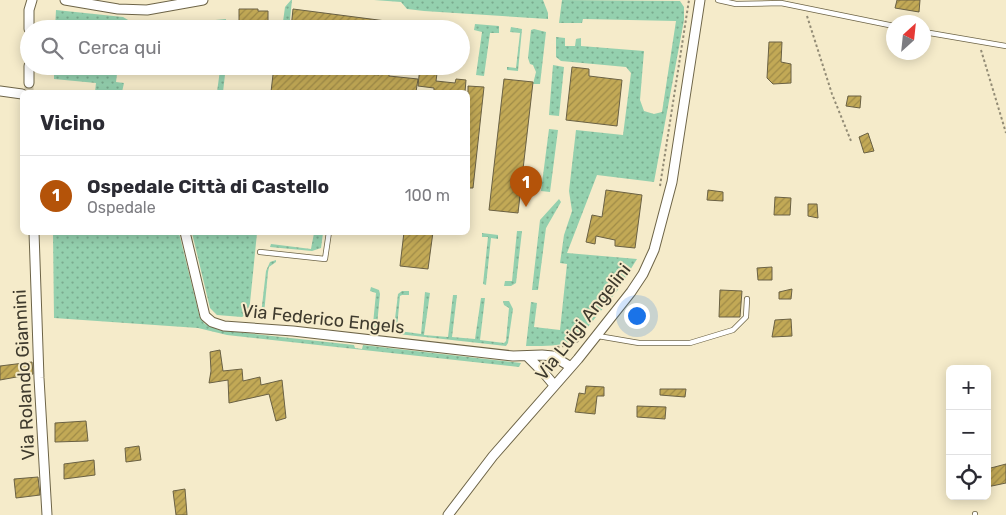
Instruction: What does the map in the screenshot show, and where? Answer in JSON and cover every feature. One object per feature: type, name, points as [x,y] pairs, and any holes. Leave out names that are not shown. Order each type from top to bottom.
[{"type":"street","points":[[29,20],[32,0]]},
{"type":"street","points":[[65,0],[118,9],[147,10],[203,0]]},
{"type":"street","name":"Via Luigi Angelini","points":[[448,515],[493,456],[570,367],[631,292],[643,274],[654,250],[672,182],[700,0]]},
{"type":"street","points":[[29,75],[29,83]]},
{"type":"street","points":[[0,91],[20,94]]},
{"type":"street","name":"Via Rolando Giannini","points":[[34,235],[46,515]]},
{"type":"street","name":"Via Federico Engels","points":[[186,235],[204,316],[212,322],[224,326],[293,331],[527,356],[553,356],[570,367]]},
{"type":"street","points":[[527,356],[554,385]]},
{"type":"lane","points":[[718,0],[736,4],[781,3],[886,24]]},
{"type":"lane","points":[[931,33],[1006,46]]},
{"type":"lane","points":[[260,252],[325,260],[329,235]]},
{"type":"lane","points":[[596,335],[639,343],[690,343],[732,330],[746,317],[747,299]]},
{"type":"path","points":[[659,193],[689,0]]},
{"type":"path","points":[[804,8],[832,94],[851,141]]},
{"type":"path","points":[[979,42],[1006,133]]},
{"type":"path","points":[[551,348],[571,345],[584,335]]},
{"type":"green space","points":[[292,0],[290,20],[283,20],[285,7]]},
{"type":"green space","points":[[374,0],[543,0],[548,13],[548,19],[424,11],[407,9],[401,2]]},
{"type":"green space","points":[[562,0],[680,1],[684,7],[684,20],[654,182],[597,175],[567,253],[637,259],[617,291],[579,338],[547,346],[526,346],[531,302],[537,303],[534,327],[560,330],[567,264],[560,263],[564,235],[572,211],[569,191],[576,130],[623,135],[631,73],[626,67],[561,61],[556,57],[556,37],[565,38],[565,46],[575,46],[576,39],[581,38],[581,46],[644,51],[640,100],[644,111],[654,114],[662,112],[676,21],[583,19],[582,23],[559,23]]},
{"type":"green space","points":[[56,10],[123,17],[128,20],[55,20]]},
{"type":"green space","points":[[475,24],[499,26],[499,33],[490,33],[484,76],[476,75],[482,32],[474,30]]},
{"type":"green space","points":[[511,27],[522,29],[518,71],[507,70],[507,67],[516,68],[520,33],[510,32]]},
{"type":"green space","points":[[531,30],[546,32],[540,84],[533,84],[536,72],[528,58]]},
{"type":"green space","points":[[553,65],[564,67],[559,116],[549,115]]},
{"type":"green space","points":[[54,75],[117,75],[116,82],[124,83],[122,90],[95,90],[96,83],[54,79]]},
{"type":"green space","points":[[219,75],[225,75],[223,90],[217,90]]},
{"type":"green space","points":[[549,129],[558,130],[550,192],[541,191]]},
{"type":"green space","points":[[559,199],[561,202],[546,228],[538,290],[532,290],[540,220]]},
{"type":"green space","points":[[517,231],[522,231],[516,283],[511,286],[504,286],[505,281],[512,281]]},
{"type":"green space","points":[[482,233],[498,235],[498,239],[491,238],[486,285],[483,284],[488,237],[482,237]]},
{"type":"green space","points":[[53,235],[179,235],[200,318],[205,324],[219,330],[354,345],[355,348],[362,349],[363,345],[521,363],[519,367],[227,335],[198,328],[54,318]]},
{"type":"green space","points":[[192,235],[257,235],[249,313],[242,317],[217,315],[210,308]]},
{"type":"green space","points":[[314,235],[323,235],[321,248],[312,251],[270,247],[271,244],[311,249]]},
{"type":"green space","points":[[276,260],[269,267],[268,272],[264,314],[267,317],[265,320],[261,314],[266,271],[270,262]]},
{"type":"green space","points":[[371,287],[379,290],[380,294],[377,325],[372,330],[366,331],[365,329],[369,329],[373,324],[376,293],[370,291]]},
{"type":"green space","points":[[402,291],[409,291],[409,295],[400,296],[397,327],[399,331],[421,334],[425,292],[430,293],[424,335],[448,337],[453,295],[457,295],[452,337],[475,339],[481,298],[485,298],[480,340],[504,343],[506,341],[509,308],[504,305],[503,301],[509,301],[513,309],[508,343],[506,346],[398,334],[394,327],[398,294]]},
{"type":"building","points":[[897,0],[920,0],[919,12],[895,8]]},
{"type":"building","points":[[239,9],[268,11],[268,20],[239,20]]},
{"type":"building","points":[[293,9],[378,20],[292,20]]},
{"type":"building","points":[[769,42],[782,42],[781,62],[791,64],[791,83],[773,84],[767,78]]},
{"type":"building","points":[[572,67],[589,69],[589,76],[622,80],[617,126],[566,120]]},
{"type":"building","points":[[273,75],[389,75],[418,79],[416,90],[271,90]]},
{"type":"building","points":[[419,75],[437,75],[436,81],[455,83],[456,79],[466,80],[465,90],[434,90],[434,88],[418,86]]},
{"type":"building","points":[[504,79],[533,82],[518,213],[489,210]]},
{"type":"building","points":[[468,86],[484,87],[473,188],[470,188],[470,90],[468,90]]},
{"type":"building","points":[[848,96],[861,96],[860,108],[846,106]]},
{"type":"building","points":[[868,133],[874,151],[864,153],[859,137]]},
{"type":"building","points":[[606,190],[642,195],[635,248],[615,246],[615,240],[596,236],[595,244],[586,242],[592,215],[602,217]]},
{"type":"building","points":[[708,190],[723,192],[723,201],[707,200]]},
{"type":"building","points":[[775,197],[791,198],[790,215],[774,215]]},
{"type":"building","points":[[808,204],[817,204],[818,218],[808,216]]},
{"type":"building","points":[[404,235],[433,235],[428,269],[400,266]]},
{"type":"building","points":[[772,267],[772,280],[758,280],[757,268]]},
{"type":"building","points":[[792,289],[791,299],[779,299],[779,292]]},
{"type":"building","points":[[720,290],[742,291],[740,317],[719,317]]},
{"type":"building","points":[[791,319],[792,336],[772,337],[775,320]]},
{"type":"building","points":[[220,350],[223,371],[242,369],[243,381],[260,377],[261,385],[282,380],[286,418],[276,421],[269,394],[229,403],[228,380],[209,383],[211,371],[210,352]]},
{"type":"building","points":[[32,362],[33,374],[0,380],[0,366]]},
{"type":"building","points":[[586,386],[604,387],[604,396],[597,396],[595,414],[575,412],[579,393],[585,394]]},
{"type":"building","points":[[660,389],[686,389],[685,397],[660,395]]},
{"type":"building","points":[[637,406],[666,407],[665,419],[637,417]]},
{"type":"building","points":[[86,421],[88,441],[55,442],[55,423]]},
{"type":"building","points":[[139,446],[141,460],[126,462],[125,448]]},
{"type":"building","points":[[94,460],[95,475],[64,479],[64,464]]},
{"type":"building","points":[[1006,464],[1006,483],[991,486],[991,468]]},
{"type":"building","points":[[38,477],[40,495],[16,498],[14,479]]},
{"type":"building","points":[[185,489],[187,515],[176,515],[173,491]]},
{"type":"tunnel","points":[[29,83],[29,90]]},
{"type":"place","name":"Ospedale Città di Castello","points":[[526,207]]}]
